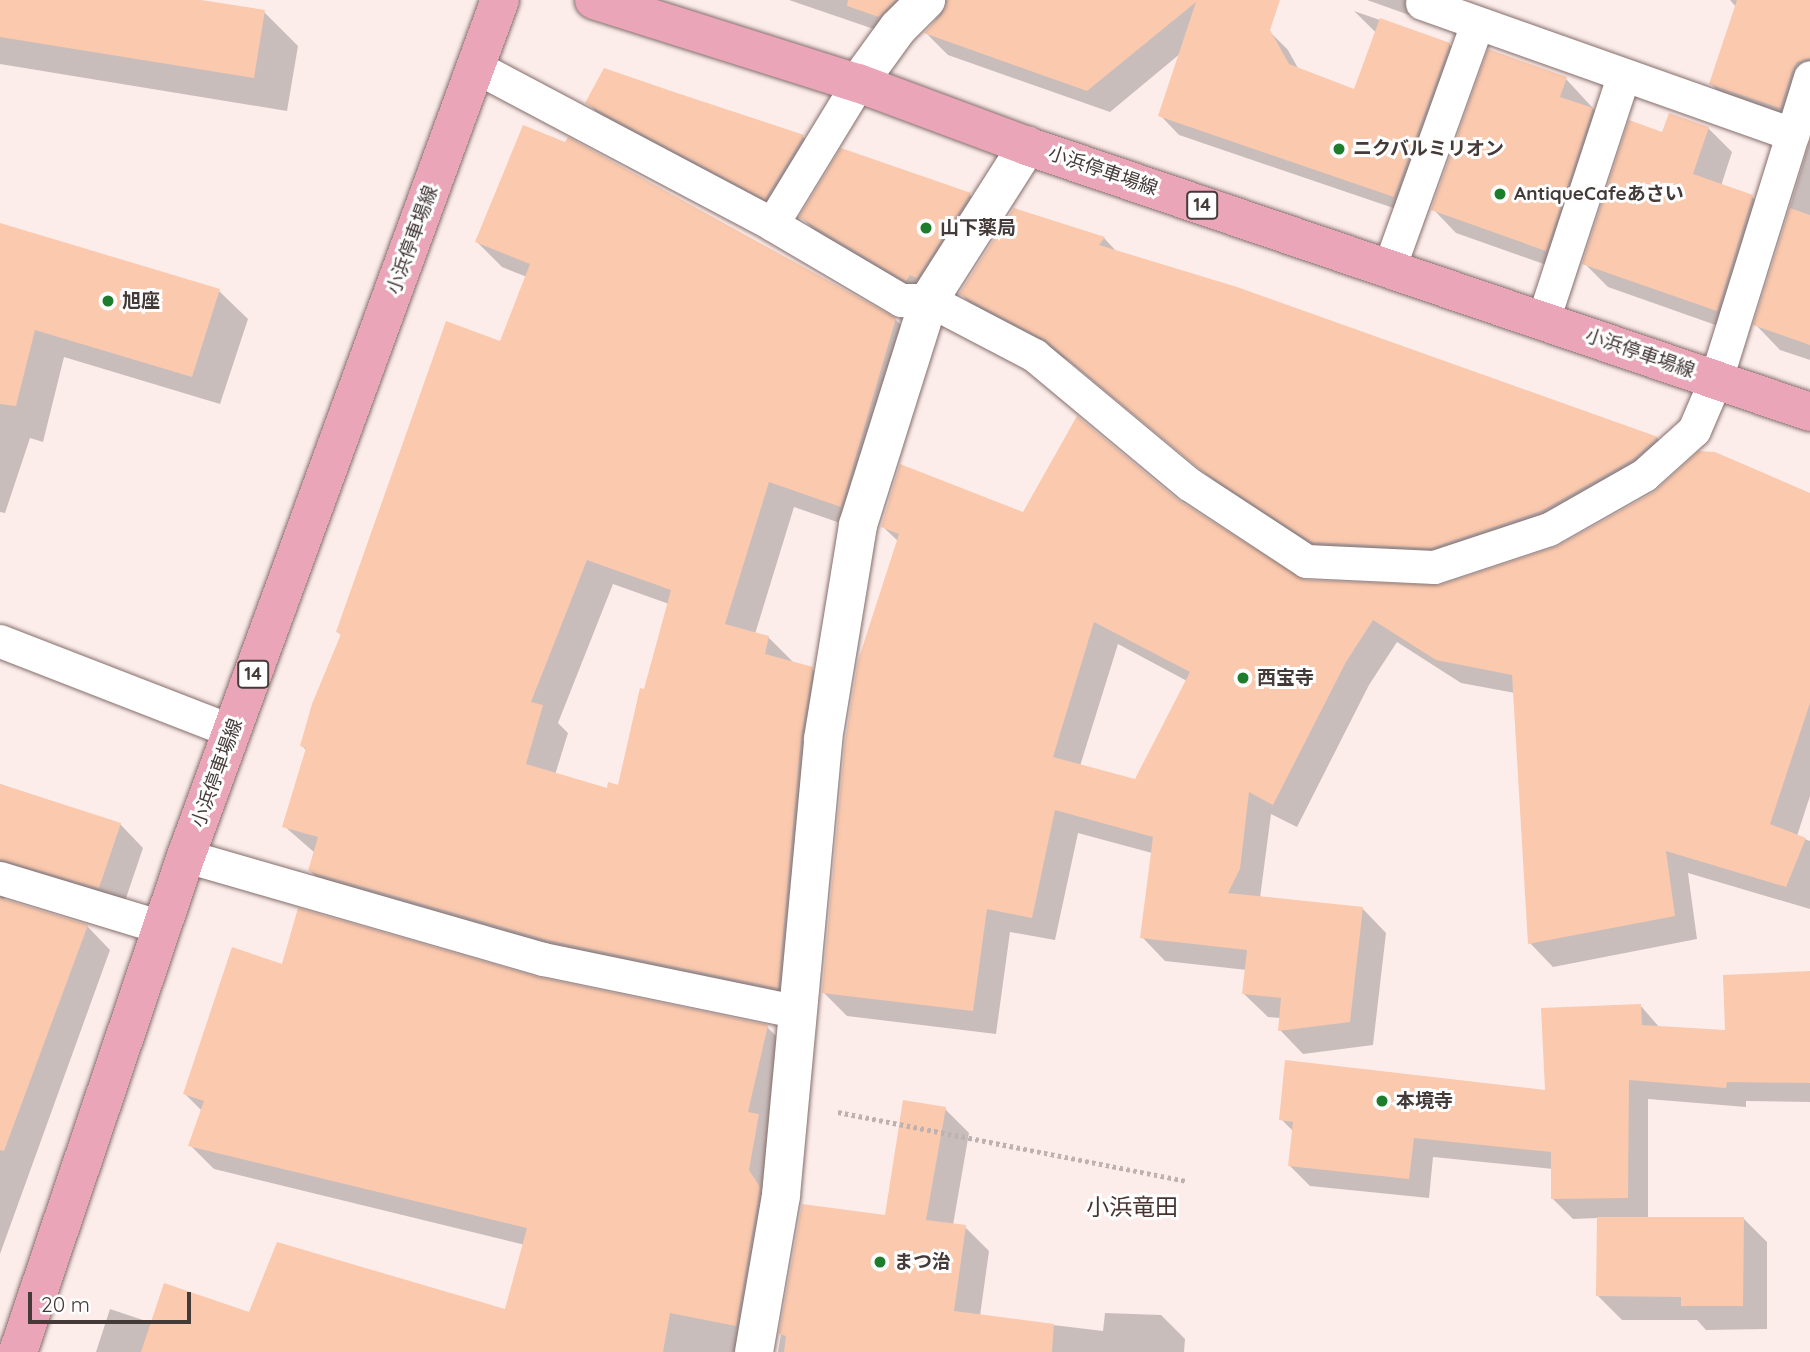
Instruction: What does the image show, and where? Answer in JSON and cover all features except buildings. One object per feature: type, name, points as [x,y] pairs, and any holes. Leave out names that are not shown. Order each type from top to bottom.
[{"type":"main road","name":"小浜停車場線","points":[[12,1346],[232,731],[500,0]]},
{"type":"main road","name":"小浜停車場線","points":[[594,0],[858,83],[1027,146],[1810,412]]},
{"type":"street","points":[[858,83],[898,27],[926,0]]},
{"type":"street","points":[[754,1352],[781,1195],[794,1011],[823,739],[858,524],[929,300],[1027,146]]},
{"type":"lane","points":[[1422,3],[1623,77],[1792,134]]},
{"type":"lane","points":[[1390,268],[1477,24]]},
{"type":"lane","points":[[476,67],[772,225],[901,300],[929,300],[1034,355],[1189,484],[1306,561],[1434,567],[1549,529],[1644,475],[1694,430],[1716,379],[1810,77]]},
{"type":"lane","points":[[1543,320],[1623,77]]},
{"type":"lane","points":[[772,225],[858,83]]},
{"type":"lane","points":[[0,641],[232,731]]},
{"type":"lane","points":[[187,856],[543,959],[794,1011]]},
{"type":"lane","points":[[0,878],[161,927]]},
{"type":"path","points":[[789,1102],[1188,1181]]},
{"type":"place","name":"ニクバルミリオン","points":[[1339,149]]},
{"type":"place","name":"AntiqueCafeあさい","points":[[1500,194]]},
{"type":"place","name":"山下薬局","points":[[926,228]]},
{"type":"place","name":"旭座","points":[[108,301]]},
{"type":"place","name":"西宝寺","points":[[1243,678]]},
{"type":"place","name":"本境寺","points":[[1382,1101]]},
{"type":"place","name":"まつ治","points":[[880,1262]]},
{"type":"district","name":"小浜竜田","points":[[1132,1207]]}]
